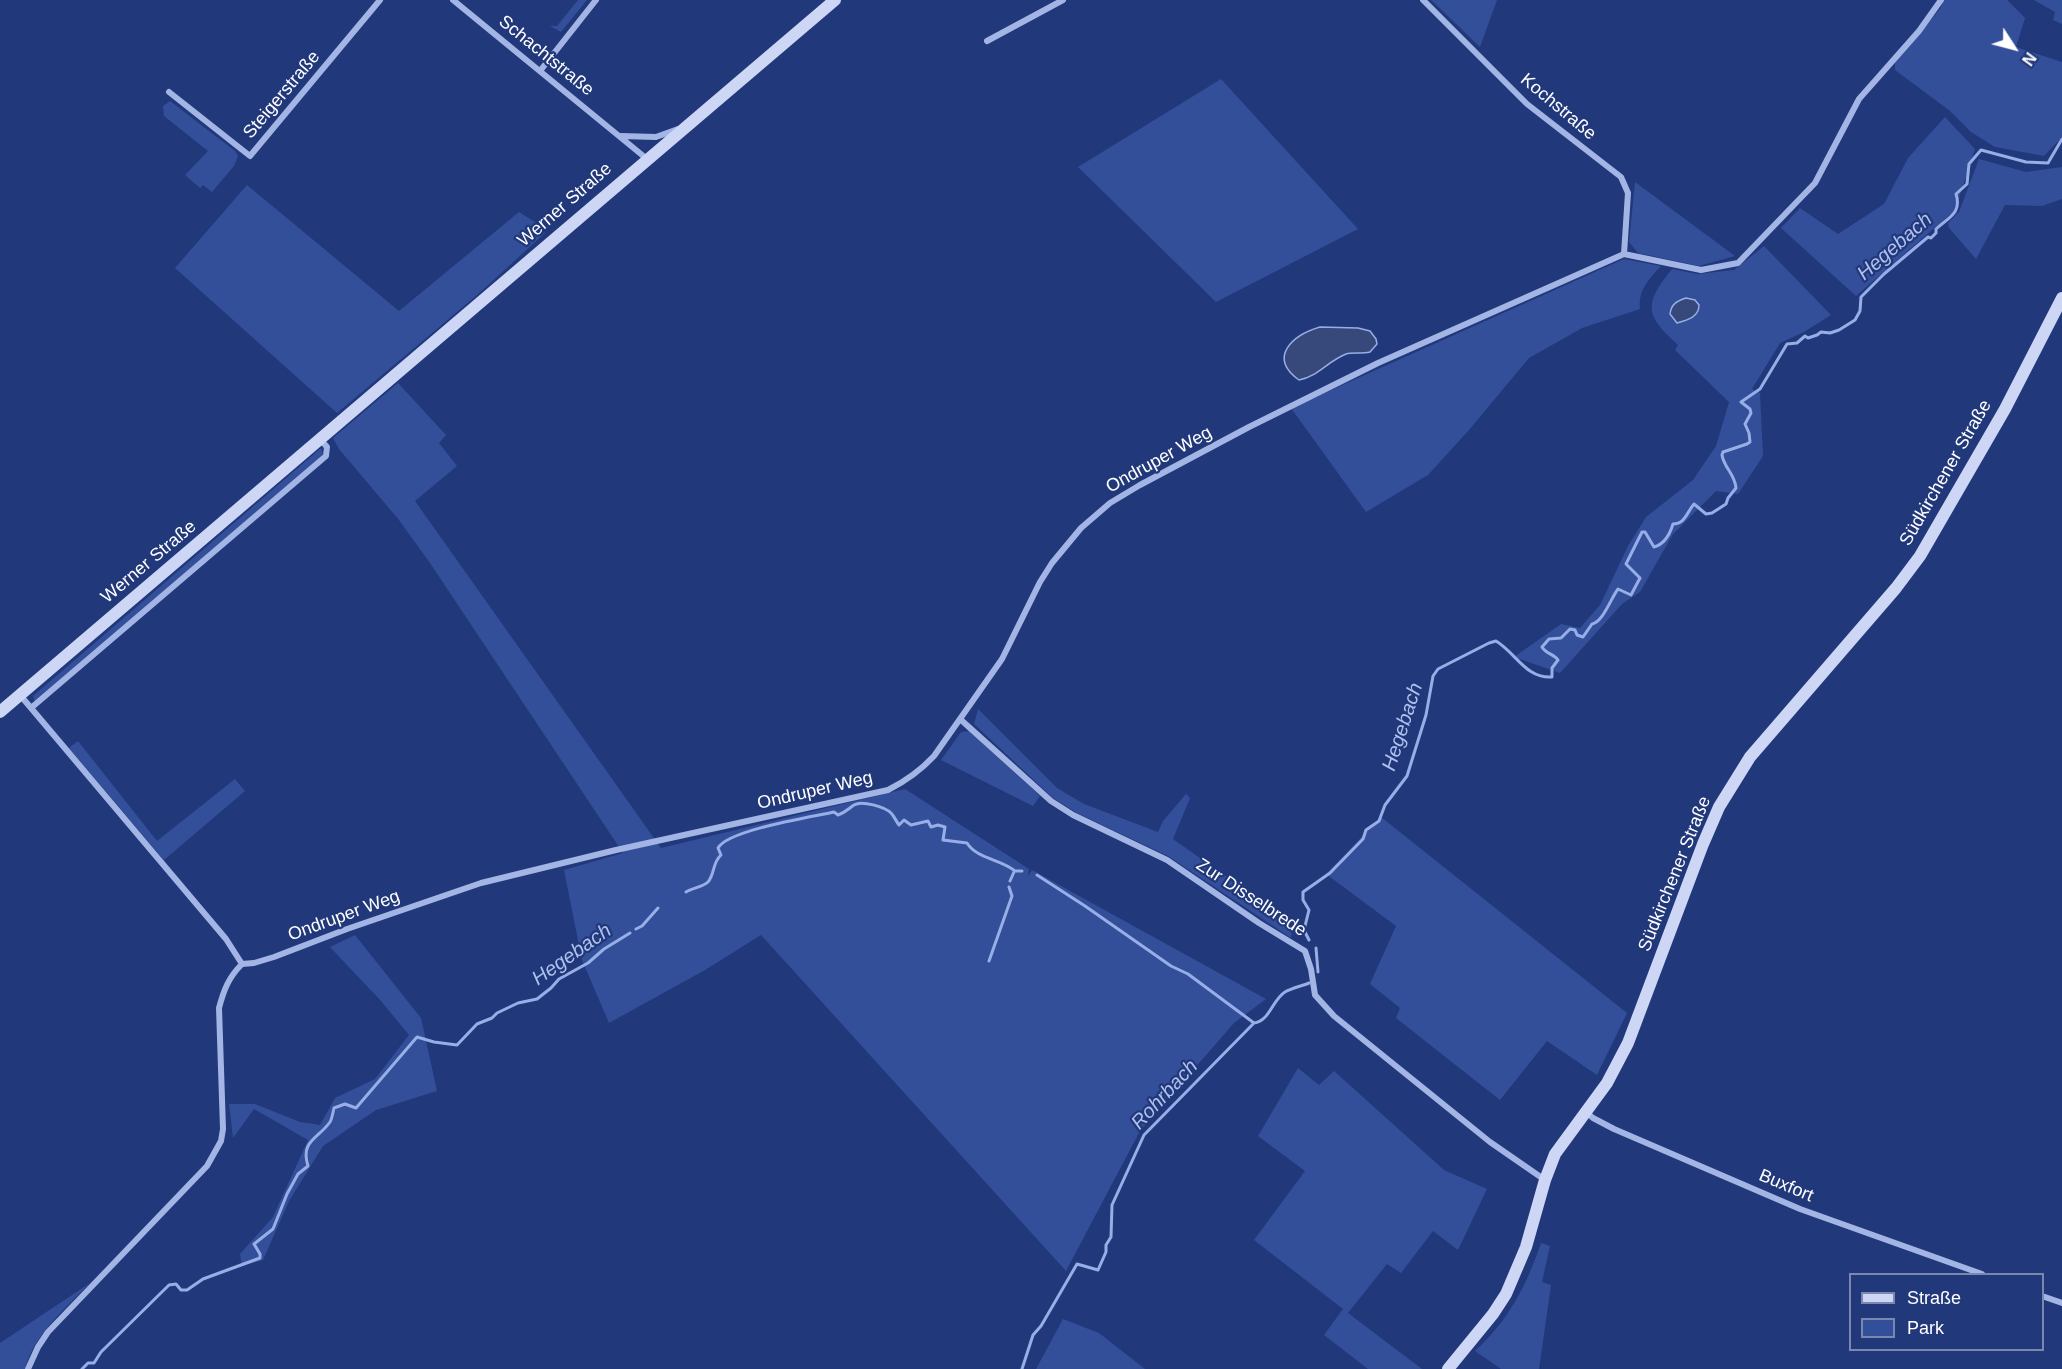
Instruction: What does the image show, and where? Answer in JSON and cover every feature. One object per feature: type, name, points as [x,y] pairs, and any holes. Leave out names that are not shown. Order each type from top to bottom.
[{"type":"street","name":"Steigerstraße","points":[[170,92],[250,156],[380,0]]},
{"type":"street","name":"Schachtstraße","points":[[453,0],[646,159]]},
{"type":"street","points":[[540,71],[596,0]]},
{"type":"street","name":"Werner Straße","points":[[0,712],[835,0]]},
{"type":"street","points":[[987,41],[1063,0]]},
{"type":"street","name":"Kochstraße","points":[[1423,0],[1527,104],[1621,177],[1628,193],[1624,254]]},
{"type":"street","points":[[1624,254],[1701,270],[1738,263],[1815,183],[1859,99],[1919,31],[1941,0]]},
{"type":"street","points":[[620,136],[656,137],[684,127]]},
{"type":"street","name":"Ondruper Weg","points":[[242,964],[274,957],[348,928],[481,883],[616,850],[888,790],[904,783],[921,770],[1002,659],[1040,582],[1052,563],[1081,528],[1110,503],[1249,427],[1378,363],[1624,254]]},
{"type":"street","name":"Südkirchener Straße","points":[[1448,1369],[1493,1314],[1506,1294],[1526,1247],[1545,1180],[1560,1145],[1607,1083],[1620,1060],[1719,807],[1750,757],[1896,588],[1920,556],[2005,409],[2062,298]]},
{"type":"street","name":"Werner Straße","points":[[31,708],[326,456],[327,447],[320,439]]},
{"type":"street","points":[[20,695],[226,939],[242,964],[230,976],[219,1008],[223,1129],[216,1153],[173,1203],[48,1332],[28,1369]]},
{"type":"street","name":"Zur Disselbrede","points":[[960,719],[1051,801],[1073,815],[1167,860],[1259,923],[1305,951],[1316,995],[1334,1016],[1490,1142],[1545,1180]]},
{"type":"street","name":"Buxfort","points":[[1586,1112],[1614,1129],[1800,1209],[1976,1273]]},
{"type":"street","points":[[2044,1296],[2062,1303]]},
{"type":"green space","points":[[578,0],[587,0],[561,32],[550,26],[557,26]]},
{"type":"green space","points":[[1431,0],[1497,0],[1480,47]]},
{"type":"green space","points":[[1944,0],[2007,0],[2025,18],[2016,47],[2062,62],[2062,137],[2044,156],[1995,147],[1971,132],[1950,111],[1895,70],[1895,62],[1940,9]]},
{"type":"green space","points":[[2034,0],[2062,0],[2062,24],[2053,20],[2055,12]]},
{"type":"green space","points":[[1221,79],[1358,229],[1216,302],[1078,167]]},
{"type":"green space","points":[[170,101],[235,151],[238,156],[234,166],[212,192],[203,185],[200,188],[185,175],[208,151],[164,116],[163,106]]},
{"type":"green space","points":[[1945,117],[1975,149],[1955,210],[1856,296],[1781,228],[1800,208],[1838,234],[1884,204],[1908,158]]},
{"type":"green space","points":[[1979,159],[2026,172],[2062,167],[2062,199],[2042,206],[2005,205],[1976,259],[1949,228],[1948,223],[1959,212]]},
{"type":"green space","points":[[1635,182],[1735,256],[1699,266],[1638,253],[1629,242]]},
{"type":"green space","points":[[247,185],[399,311],[519,212],[538,224],[545,233],[476,296],[337,413],[175,268]]},
{"type":"green space","points":[[1764,246],[1831,315],[1804,332],[1780,343],[1752,389],[1760,393],[1763,456],[1738,494],[1716,491],[1673,534],[1640,592],[1622,604],[1560,673],[1514,657],[1561,624],[1580,628],[1600,605],[1628,546],[1646,517],[1693,480],[1716,446],[1729,402],[1675,350],[1678,345],[1659,326],[1652,309],[1652,301],[1656,292],[1672,269],[1697,274],[1734,270]]},
{"type":"green space","points":[[1624,259],[1661,266],[1643,290],[1640,309],[1582,328],[1529,358],[1428,475],[1366,512],[1291,408]]},
{"type":"green space","points":[[398,383],[446,435],[439,443],[457,466],[415,501],[661,848],[905,789],[1029,869],[1028,876],[1032,870],[1266,999],[1234,1023],[1140,1131],[1066,1271],[761,935],[705,970],[609,1023],[582,960],[564,870],[623,853],[430,563],[399,520],[339,449],[333,438]]},
{"type":"green space","points":[[321,448],[323,453],[321,457],[35,702],[33,696]]},
{"type":"green space","points":[[978,709],[1057,788],[1084,804],[1158,832],[1163,821],[1186,794],[1190,798],[1173,839],[1293,924],[1291,938],[1168,856],[1077,813],[1053,798],[974,724]]},
{"type":"green space","points":[[970,731],[1040,796],[1033,806],[941,760],[961,732]]},
{"type":"green space","points":[[78,741],[157,841],[235,779],[245,791],[164,860],[69,748]]},
{"type":"green space","points":[[1381,817],[1627,1013],[1597,1075],[1547,1041],[1500,1100],[1396,1018],[1400,1008],[1370,984],[1396,926],[1326,874]]},
{"type":"green space","points":[[355,935],[421,1018],[437,1091],[376,1110],[323,1146],[289,1201],[263,1260],[242,1266],[240,1254],[273,1217],[308,1140],[254,1109],[233,1138],[229,1104],[255,1104],[300,1122],[320,1125],[335,1098],[375,1079],[409,1035],[381,1001],[330,947]]},
{"type":"green space","points":[[1298,1068],[1319,1085],[1334,1071],[1444,1170],[1487,1189],[1458,1250],[1433,1231],[1401,1273],[1387,1264],[1348,1313],[1422,1369],[1368,1369],[1324,1335],[1343,1309],[1254,1240],[1305,1171],[1258,1136]]},
{"type":"green space","points":[[1541,1243],[1550,1246],[1542,1282],[1551,1285],[1539,1369],[1501,1369],[1475,1351],[1498,1327],[1515,1302]]},
{"type":"green space","points":[[90,1283],[43,1333],[29,1356],[25,1369],[0,1369],[0,1343]]},
{"type":"green space","points":[[1063,1319],[1099,1333],[1145,1369],[1036,1369]]},
{"type":"shaded area","points":[[1686,298],[1695,300],[1699,309],[1692,317],[1677,323],[1670,314],[1672,308],[1675,303]]},
{"type":"shaded area","points":[[1320,327],[1358,328],[1370,331],[1377,344],[1370,352],[1346,354],[1311,376],[1299,380],[1285,363],[1284,355],[1293,341]]},
{"type":"waterway","name":"Hegebach","points":[[1309,940],[1304,930],[1309,910],[1303,900],[1303,892],[1330,873],[1363,839],[1366,830],[1379,821],[1385,805],[1407,776],[1426,715],[1433,676],[1438,669],[1496,641],[1528,670],[1543,677],[1552,677],[1552,668],[1558,660],[1542,647],[1549,639],[1561,638],[1570,629],[1583,637],[1592,624],[1600,619],[1618,589],[1631,595],[1640,578],[1626,564],[1642,532],[1645,532],[1654,547],[1658,546],[1669,535],[1673,524],[1683,520],[1694,504],[1706,514],[1726,504],[1736,488],[1734,479],[1723,460],[1723,452],[1750,442],[1745,424],[1751,413],[1750,409],[1741,402],[1760,389],[1787,344],[1797,343],[1805,336],[1808,338],[1821,332],[1830,333],[1839,330],[1855,320],[1860,311],[1861,297],[1884,274],[1928,237],[1931,238],[1936,233],[1936,229],[1956,210],[1956,194],[1967,184],[1969,164],[1981,150],[2026,162],[2048,163],[2062,139]]},
{"type":"waterway","points":[[686,892],[708,882],[716,861],[721,855],[718,848],[725,841],[771,825],[834,812],[838,815],[862,803],[888,811],[899,825],[904,820],[911,825],[928,821],[931,827],[938,825],[945,827],[943,840],[967,843],[983,856],[1015,871],[1022,871]]},
{"type":"waterway","points":[[1010,881],[1014,872]]},
{"type":"waterway","name":"Hegebach","points":[[1037,875],[1171,966],[1188,974],[1254,1023],[1264,1018],[1285,992],[1309,983]]},
{"type":"waterway","points":[[989,961],[1012,896],[1009,887]]},
{"type":"waterway","points":[[636,929],[642,926],[658,908]]},
{"type":"waterway","name":"Hegebach","points":[[82,1369],[88,1363],[94,1363],[101,1352],[169,1285],[176,1284],[181,1290],[187,1290],[203,1279],[260,1258],[254,1244],[273,1229],[298,1174],[308,1166],[306,1158],[308,1146],[330,1122],[334,1108],[345,1104],[356,1108],[417,1037],[457,1045],[477,1024],[518,1003],[537,999],[559,979],[588,963],[604,949],[630,933]]},
{"type":"waterway","points":[[1316,948],[1318,972]]},
{"type":"waterway","name":"Rohrbach","points":[[1022,1369],[1033,1335],[1041,1326],[1077,1264],[1098,1270],[1111,1237],[1112,1205],[1144,1135],[1254,1023]]}]
